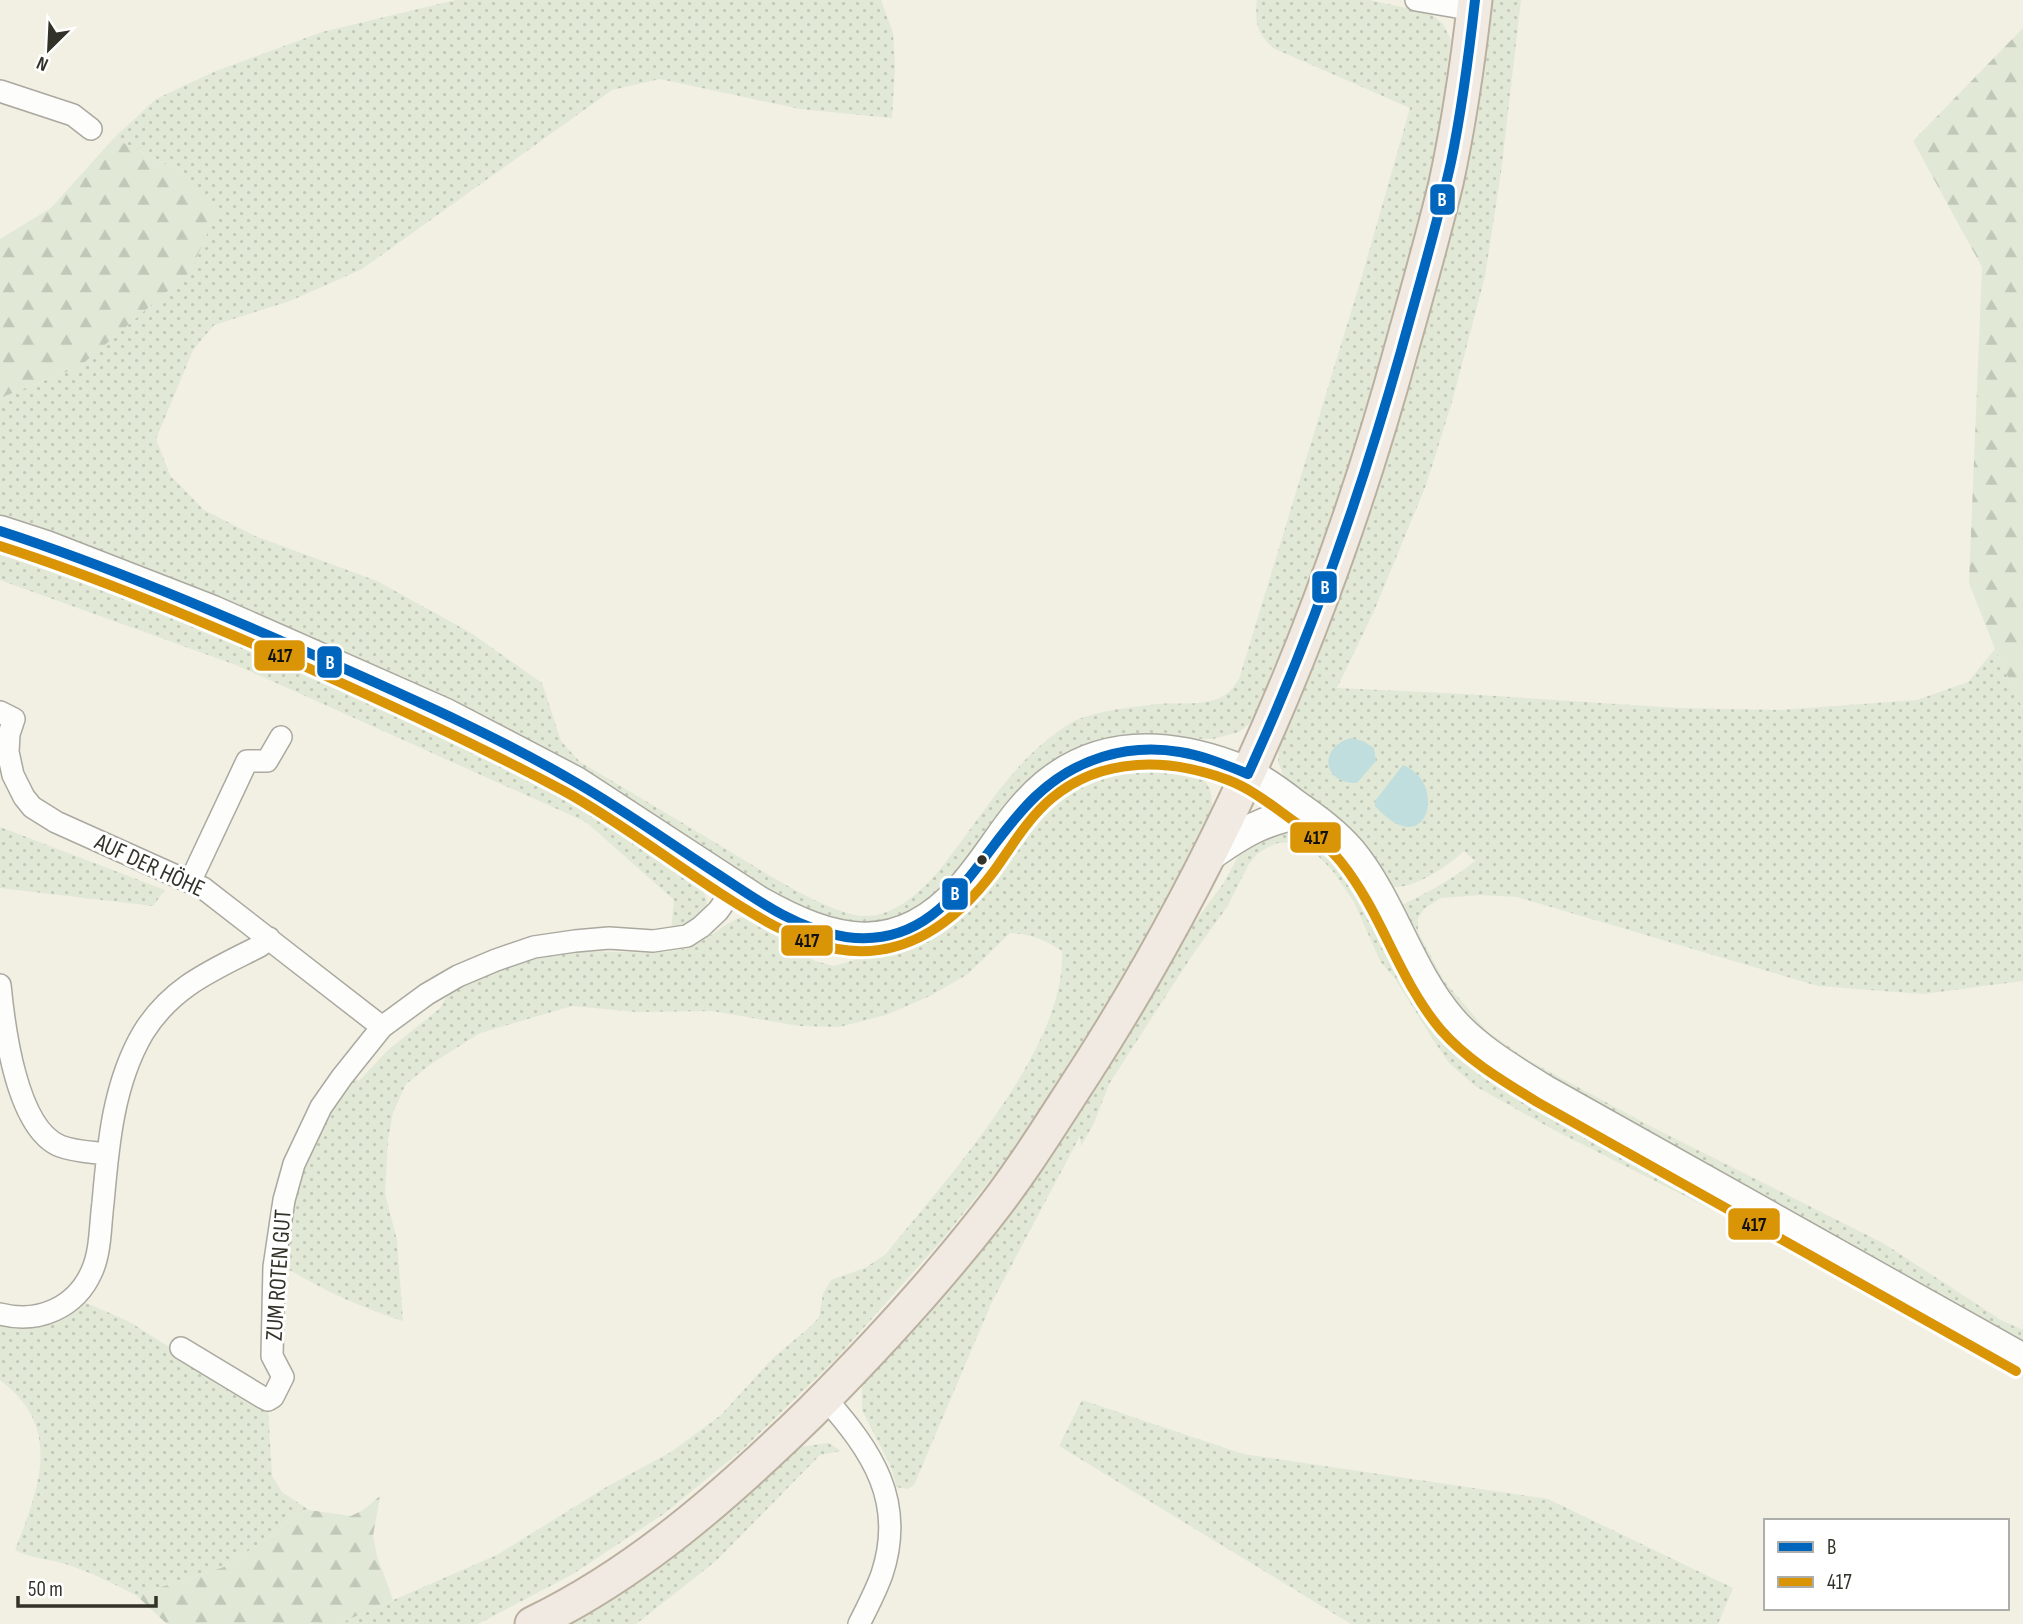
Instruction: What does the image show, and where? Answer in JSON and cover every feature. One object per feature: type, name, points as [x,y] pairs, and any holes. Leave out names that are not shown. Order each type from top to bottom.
[{"type":"main road","points":[[532,1624],[619,1574],[672,1536],[722,1496],[825,1398],[916,1301],[996,1204],[1103,1044],[1139,984],[1209,856],[1277,710],[1358,497],[1446,181],[1475,5]]},
{"type":"street","points":[[1416,0],[1475,5]]},
{"type":"street","points":[[0,91],[73,115],[90,129]]},
{"type":"street","points":[[0,531],[213,611],[446,714],[576,782],[735,887],[785,916],[829,934],[870,939],[890,936],[901,933],[929,916],[962,888],[1011,823],[1044,786],[1097,756],[1119,750],[1187,753],[1232,766],[1305,812],[1350,852],[1384,905],[1435,999],[1452,1022],[1496,1059],[1544,1090],[2023,1359]]},
{"type":"street","name":"AUF DER HÖHE","points":[[0,712],[15,719],[9,734],[8,752],[13,775],[32,807],[56,822],[190,882],[215,896],[382,1027]]},
{"type":"street","points":[[190,882],[247,761],[267,761],[281,737]]},
{"type":"street","points":[[1209,856],[1237,836],[1274,818],[1305,812]]},
{"type":"street","points":[[382,1027],[427,994],[458,976],[534,947],[609,938],[653,941],[687,936],[718,911],[735,887]]},
{"type":"street","points":[[0,1314],[23,1317],[45,1314],[69,1303],[82,1287],[93,1271],[98,1251],[108,1154],[118,1098],[134,1052],[170,997],[194,980],[260,946],[269,938]]},
{"type":"street","points":[[0,985],[5,1035],[19,1086],[35,1123],[59,1146],[108,1154]]},
{"type":"street","name":"ZUM ROTEN GUT","points":[[181,1348],[262,1397],[268,1400],[273,1397],[283,1377],[272,1356],[276,1242],[294,1164],[321,1107],[382,1027]]},
{"type":"street","points":[[825,1398],[872,1462],[890,1508],[890,1543],[881,1575],[859,1624]]},
{"type":"green space","points":[[456,0],[881,0],[893,33],[895,67],[892,118],[800,109],[660,79],[612,90],[362,269],[290,301],[214,325],[193,350],[156,439],[170,475],[204,510],[255,536],[377,581],[471,633],[542,683],[561,741],[580,762],[796,891],[831,907],[862,916],[874,915],[896,907],[926,885],[1015,771],[1050,737],[1071,723],[1113,710],[1214,700],[1230,691],[1239,679],[1362,276],[1410,108],[1273,48],[1258,27],[1257,0],[1369,0],[1430,13],[1443,24],[1451,40],[1438,137],[1420,223],[1347,494],[1255,719],[1239,732],[1213,739],[1122,738],[997,824],[993,821],[961,865],[964,869],[928,906],[869,926],[829,920],[785,901],[710,854],[0,520],[0,398],[79,367],[183,173],[114,138],[156,99],[216,71],[322,32]]},
{"type":"green space","points":[[1491,0],[1521,0],[1501,172],[1485,276],[1452,402],[1426,485],[1374,611],[1337,688],[1678,708],[1780,710],[1917,700],[1968,682],[1995,649],[2023,709],[2023,981],[1923,994],[1818,986],[1517,897],[1481,895],[1441,898],[1425,908],[1418,918],[1418,932],[1444,981],[1488,1032],[1528,1060],[1648,1125],[1883,1243],[2001,1320],[2023,1330],[2023,1378],[1778,1243],[1554,1130],[1475,1086],[1449,1063],[1396,980],[1380,961],[1354,902],[1332,870],[1308,846],[1300,842],[1278,843],[1257,854],[1249,864],[1227,907],[1193,954],[1109,1084],[1094,1123],[1081,1146],[1080,1136],[991,1304],[914,1485],[908,1489],[896,1487],[892,1469],[862,1410],[862,1385],[920,1322],[997,1227],[1168,958],[1223,884],[1245,844],[1287,829],[1301,830],[1315,837],[1341,861],[1380,917],[1441,885],[1475,861],[1464,851],[1418,882],[1397,887],[1387,886],[1293,786],[1283,774],[1278,762],[1279,747],[1311,673],[1344,579]]},
{"type":"green space","points":[[2023,28],[2023,709],[1995,649],[1969,583],[1982,267],[1913,141]]},
{"type":"green space","points":[[114,138],[183,173],[217,212],[190,272],[79,367],[0,398],[0,239],[51,208]]},
{"type":"green space","points":[[0,541],[315,664],[577,792],[694,877],[706,897],[705,912],[692,923],[671,930],[674,900],[586,822],[236,665],[0,580]]},
{"type":"green space","points":[[1121,764],[1178,767],[1202,778],[1210,789],[1212,803],[1206,825],[1129,973],[1006,1160],[942,1240],[834,1361],[743,1449],[665,1513],[573,1574],[478,1624],[338,1624],[497,1555],[608,1486],[671,1452],[721,1415],[773,1358],[819,1317],[823,1294],[831,1280],[865,1268],[886,1254],[998,1112],[1045,1029],[1058,989],[1062,951],[1037,938],[1010,933],[968,974],[930,996],[886,1015],[839,1027],[799,1026],[712,1011],[637,1012],[572,1006],[480,1033],[431,1064],[406,1084],[393,1112],[388,1140],[385,1194],[397,1240],[403,1321],[340,1297],[281,1265],[286,1217],[315,1132],[352,1076],[359,1081],[388,1050],[439,1009],[449,993],[465,983],[538,955],[585,948],[587,952],[678,950],[697,944],[742,917],[775,933],[796,951],[815,961],[834,966],[895,948],[1035,809],[1087,774]]},
{"type":"green space","points":[[0,827],[165,890],[153,906],[0,888]]},
{"type":"green space","points":[[86,1303],[128,1321],[268,1409],[272,1476],[282,1492],[309,1510],[292,1515],[281,1528],[227,1566],[136,1595],[78,1568],[15,1550],[38,1482],[39,1439],[33,1418],[20,1399],[0,1380],[0,1325],[24,1328],[46,1326],[66,1318]]},
{"type":"green space","points":[[1082,1400],[1243,1454],[1548,1499],[1733,1588],[1718,1624],[1351,1624],[1059,1446]]},
{"type":"green space","points":[[829,1443],[841,1451],[820,1455],[717,1560],[636,1624],[568,1624],[642,1579],[799,1447]]},
{"type":"green space","points":[[380,1496],[373,1536],[377,1556],[393,1600],[338,1624],[167,1624],[136,1595],[227,1566],[281,1528],[292,1515],[309,1510],[351,1516]]},
{"type":"water","points":[[1351,738],[1374,748],[1376,761],[1357,783],[1337,778],[1328,764],[1333,749]]},
{"type":"water","points":[[1403,765],[1416,773],[1424,784],[1428,797],[1428,809],[1423,819],[1416,825],[1405,827],[1392,821],[1375,806],[1375,801]]},
{"type":"transit line","name":"B","points":[[1248,774],[1293,670],[1333,566],[1385,405],[1451,162],[1475,0]]},
{"type":"transit line","name":"B","points":[[0,531],[123,575],[204,608],[452,718],[514,748],[593,793],[780,913],[812,928],[846,937],[880,937],[910,929],[935,913],[956,892],[1036,796],[1051,783],[1085,763],[1121,752],[1160,750],[1198,756],[1248,774]]},
{"type":"transit line","name":"417","points":[[0,546],[185,615],[464,740],[583,802],[772,925],[820,945],[837,949],[884,949],[926,934],[963,906],[979,889],[1043,806],[1072,784],[1093,774],[1137,765],[1160,765],[1228,780],[1271,804],[1335,855],[1368,903],[1426,1010],[1451,1041],[1474,1060],[1537,1102],[2016,1371]]}]
